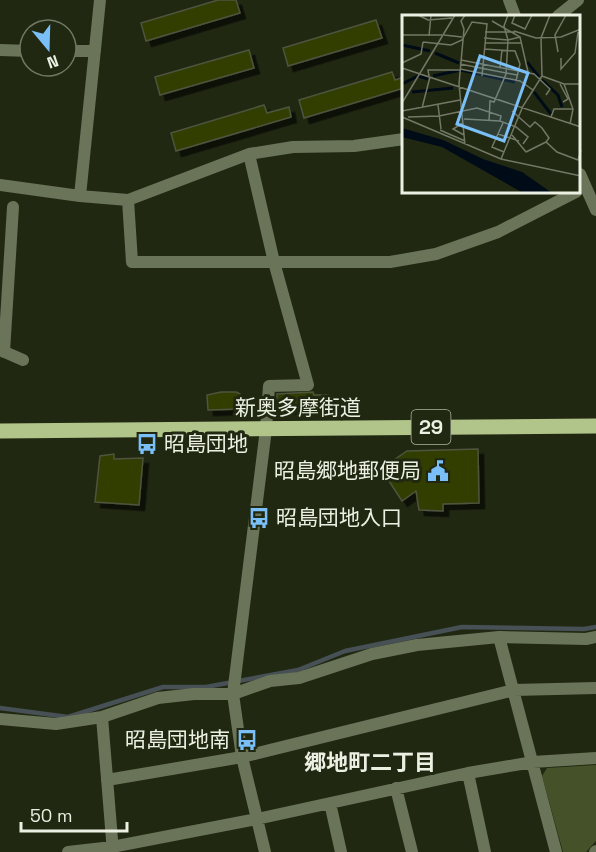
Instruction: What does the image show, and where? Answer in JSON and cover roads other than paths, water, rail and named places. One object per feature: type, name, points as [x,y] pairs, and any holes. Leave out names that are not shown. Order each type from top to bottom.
[{"type":"main road","name":"新奥多摩街道","points":[[0,431],[596,426]]},
{"type":"street","points":[[81,196],[100,0]]},
{"type":"street","points":[[509,0],[515,15]]},
{"type":"street","points":[[559,15],[578,0]]},
{"type":"street","points":[[0,50],[18,51]]},
{"type":"street","points":[[78,51],[94,51]]},
{"type":"street","points":[[0,185],[128,200],[249,154],[293,147],[354,146],[402,139]]},
{"type":"street","points":[[249,154],[274,262],[308,385],[269,386],[266,429],[233,691],[243,757],[265,852]]},
{"type":"street","points":[[584,187],[596,210]]},
{"type":"street","points":[[128,200],[132,262],[390,262],[436,254],[498,232],[571,194]]},
{"type":"street","points":[[13,207],[2,351],[23,360]]},
{"type":"street","points":[[499,637],[556,852]]},
{"type":"street","points":[[0,719],[56,724],[102,717],[158,698],[233,691],[270,681],[299,678],[372,654],[406,647],[499,637],[586,639],[596,637]]},
{"type":"street","points":[[107,780],[243,757],[514,690],[596,688]]},
{"type":"street","points":[[102,717],[113,849]]},
{"type":"street","points":[[68,852],[113,849],[468,773],[533,762],[596,758]]},
{"type":"street","points":[[468,773],[485,852]]},
{"type":"street","points":[[396,788],[412,852]]},
{"type":"street","points":[[330,803],[341,852]]},
{"type":"waterway","points":[[0,708],[68,717],[163,687],[206,687],[298,670],[345,651],[462,627],[584,629],[596,627]]},
{"type":"place","name":"昭島団地","points":[[147,444]]},
{"type":"place","name":"昭島郷地郵便局","points":[[438,471]]},
{"type":"place","name":"昭島団地入口","points":[[259,518]]},
{"type":"place","name":"昭島団地南","points":[[247,740]]},
{"type":"district","name":"郷地町二丁目","points":[[370,762]]}]
